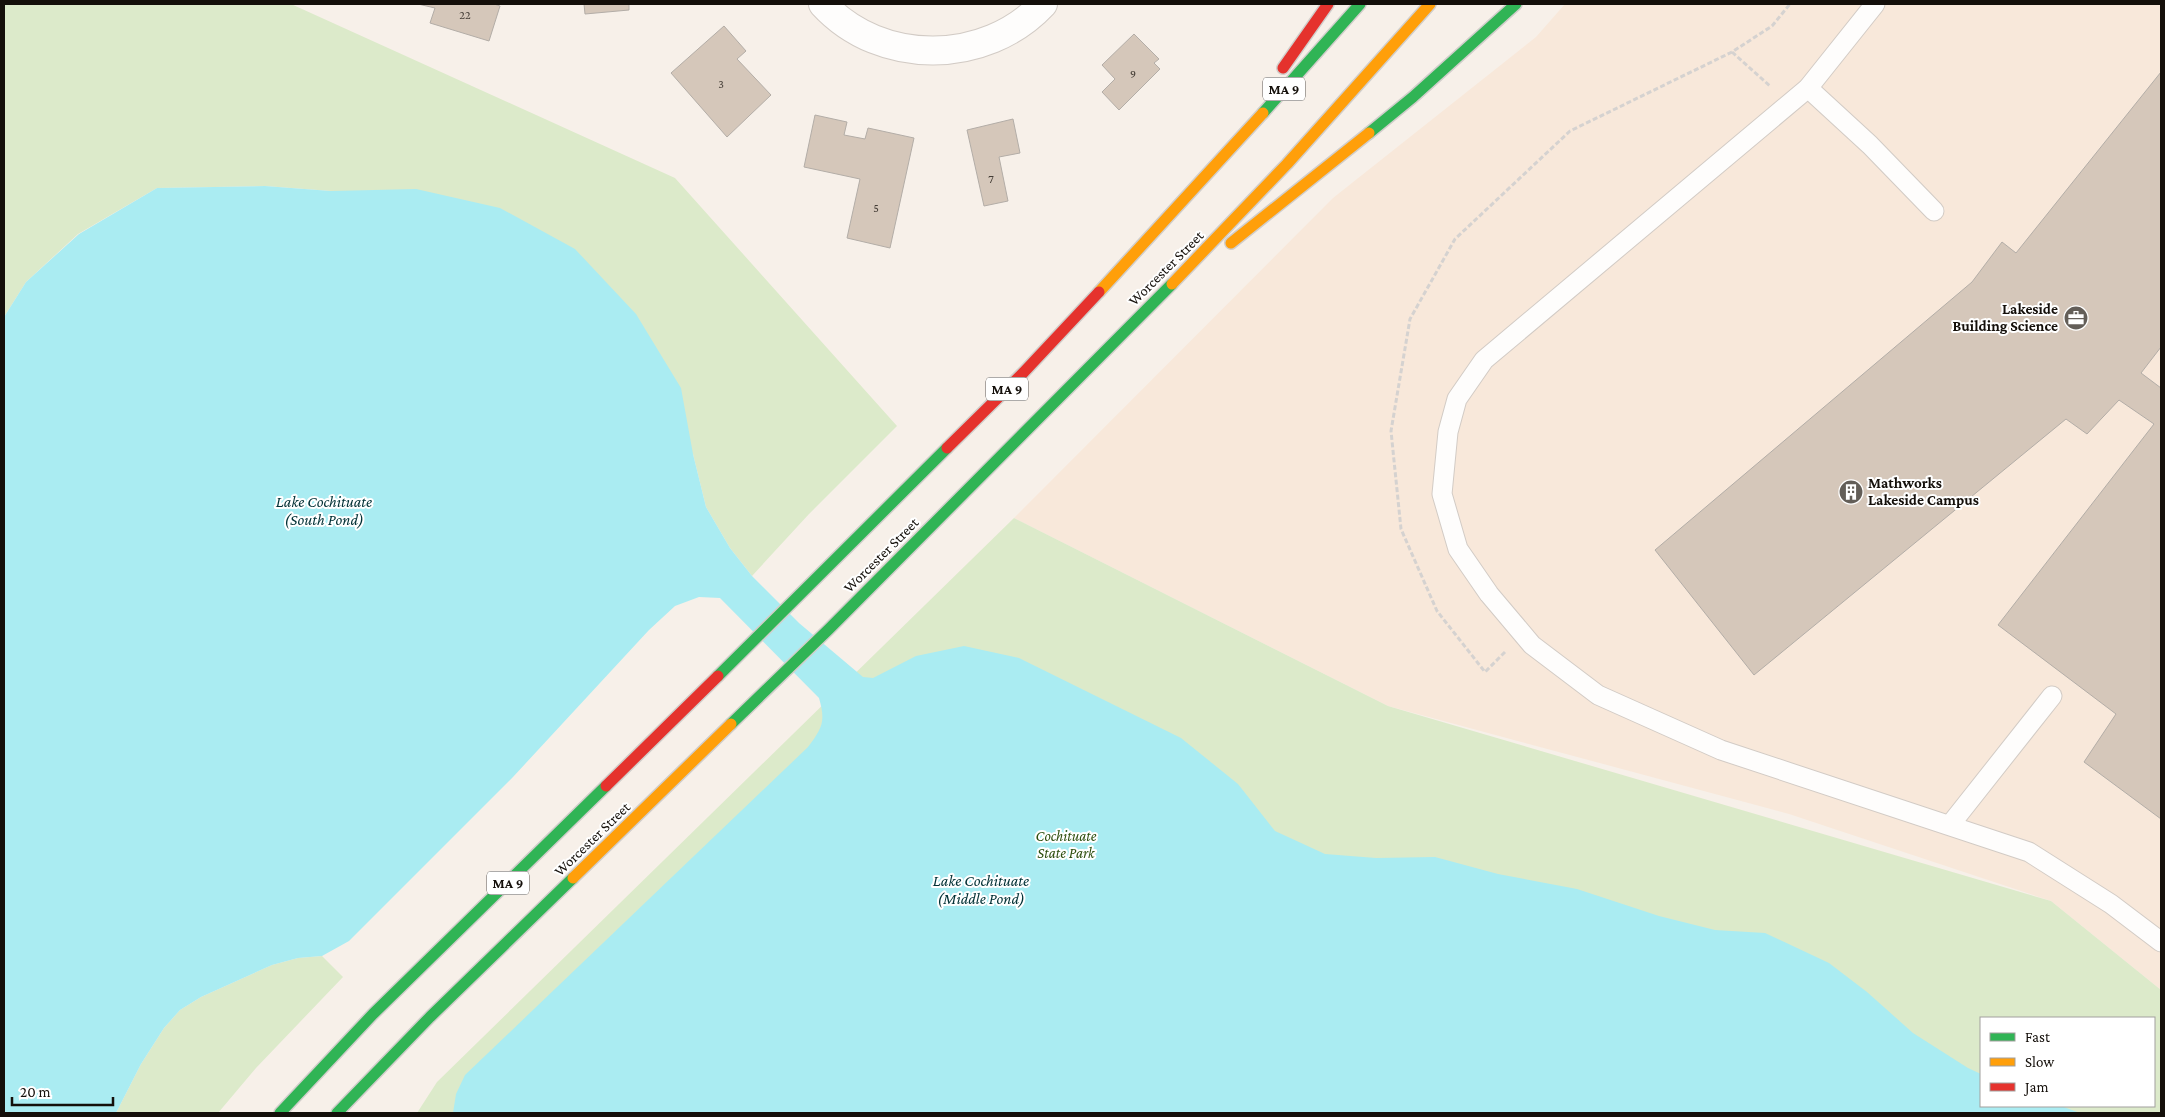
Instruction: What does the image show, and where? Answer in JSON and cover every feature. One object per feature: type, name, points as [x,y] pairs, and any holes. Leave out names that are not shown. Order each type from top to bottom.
[{"type":"highway","points":[[1277,76],[1328,4]]},
{"type":"highway","name":"Worcester Street","points":[[280,1113],[373,1014],[739,656],[1024,372],[1208,173],[1360,4]]},
{"type":"highway","name":"Worcester Street","points":[[338,1113],[430,1017],[829,629],[1096,360],[1287,164],[1430,4]]},
{"type":"highway","points":[[1225,248],[1413,97],[1516,4]]},
{"type":"highway","points":[[1208,173],[1265,93]]},
{"type":"highway","points":[[1096,360],[1210,261]]},
{"type":"street","points":[[823,4],[851,27],[882,44],[914,50],[947,51],[978,45],[1007,33],[1034,14],[1043,4]]},
{"type":"lane","points":[[1875,4],[1808,88],[1484,360],[1457,399],[1448,432],[1442,494],[1458,549],[1489,594],[1532,646],[1598,695],[1721,750],[2029,852],[2111,904],[2161,942]]},
{"type":"lane","points":[[1808,88],[1870,145],[1934,211]]},
{"type":"lane","points":[[1950,825],[2052,696]]},
{"type":"path","points":[[1732,52],[1772,88]]},
{"type":"shaded area","name":"Mathworks Lakeside Campus","points":[[1565,4],[2161,4],[2161,990],[2051,901],[1789,814],[1388,706],[1014,518],[1333,198],[1536,37]]},
{"type":"green space","points":[[4,4],[291,4],[675,178],[897,426],[809,514],[752,576],[730,548],[706,507],[693,454],[331,191],[265,186],[157,188],[78,234],[26,282],[4,317]]},
{"type":"green space","name":"Lake Cochituate (Middle Pond)","points":[[1014,518],[1388,706],[2051,901],[2161,990],[2161,1113],[417,1113],[437,1082]]},
{"type":"green space","points":[[322,956],[343,977],[256,1068],[218,1113],[116,1113],[141,1064],[164,1028],[180,1010],[201,997],[272,965],[298,958]]},
{"type":"water","name":"Lake Cochituate (South Pond)","points":[[265,186],[331,191],[416,189],[500,208],[575,249],[636,314],[681,388],[693,454],[706,507],[730,548],[752,576],[799,623],[863,677],[873,678],[916,656],[964,646],[1019,658],[1181,738],[1238,784],[1275,831],[1325,854],[1376,858],[1435,857],[1498,874],[1577,889],[1659,916],[1715,930],[1765,933],[1829,963],[1867,992],[1913,1033],[1980,1074],[1980,1107],[2064,1107],[2080,1113],[453,1113],[456,1094],[465,1075],[808,747],[817,735],[822,719],[819,698],[720,598],[699,597],[675,606],[649,630],[513,777],[349,941],[322,956],[298,958],[272,965],[201,997],[180,1010],[164,1028],[141,1064],[116,1113],[4,1113],[4,317],[26,282],[79,234],[157,188]]},
{"type":"building","points":[[418,4],[494,4],[500,6],[489,41],[430,23],[435,8]]},
{"type":"building","points":[[584,4],[629,4],[629,10],[585,14]]},
{"type":"building","points":[[724,26],[746,51],[737,59],[771,95],[727,137],[671,73]]},
{"type":"building","points":[[1134,34],[1159,59],[1154,63],[1160,69],[1119,110],[1102,92],[1115,79],[1102,65]]},
{"type":"building","name":"Mathworks Lakeside Campus","points":[[2161,72],[2161,347],[2141,373],[2161,388],[2161,819],[2084,762],[2116,714],[1998,625],[2154,424],[2119,400],[2087,434],[2066,419],[1754,675],[1655,550],[1972,282],[2002,242],[2016,253]]},
{"type":"building","points":[[815,115],[847,122],[844,135],[865,139],[868,128],[914,138],[890,248],[847,238],[860,179],[804,167]]},
{"type":"building","points":[[1013,119],[1020,153],[999,157],[1008,201],[984,206],[967,130]]},
{"type":"traffic: fast","points":[[1263,113],[1360,4]]},
{"type":"traffic: fast","points":[[1369,133],[1413,97],[1516,4]]},
{"type":"traffic: fast","points":[[731,724],[829,629],[1172,284]]},
{"type":"traffic: fast","points":[[718,676],[947,448]]},
{"type":"traffic: fast","points":[[280,1113],[373,1014],[606,786]]},
{"type":"traffic: fast","points":[[337,1113],[430,1017],[573,878]]},
{"type":"traffic: slow","points":[[1172,284],[1287,164],[1430,4]]},
{"type":"traffic: slow","points":[[1099,292],[1263,113]]},
{"type":"traffic: slow","points":[[1231,243],[1369,133]]},
{"type":"traffic: slow","points":[[573,878],[731,724]]},
{"type":"traffic: jam","points":[[1283,68],[1328,4]]},
{"type":"traffic: jam","points":[[947,448],[1024,372],[1099,292]]},
{"type":"traffic: jam","points":[[606,786],[718,676]]},
{"type":"place","name":"Lakeside Building Science","points":[[2076,318]]},
{"type":"place","name":"Mathworks Lakeside Campus","points":[[1851,492]]},
{"type":"park label","name":"Cochituate State Park","points":[[1066,844]]}]
